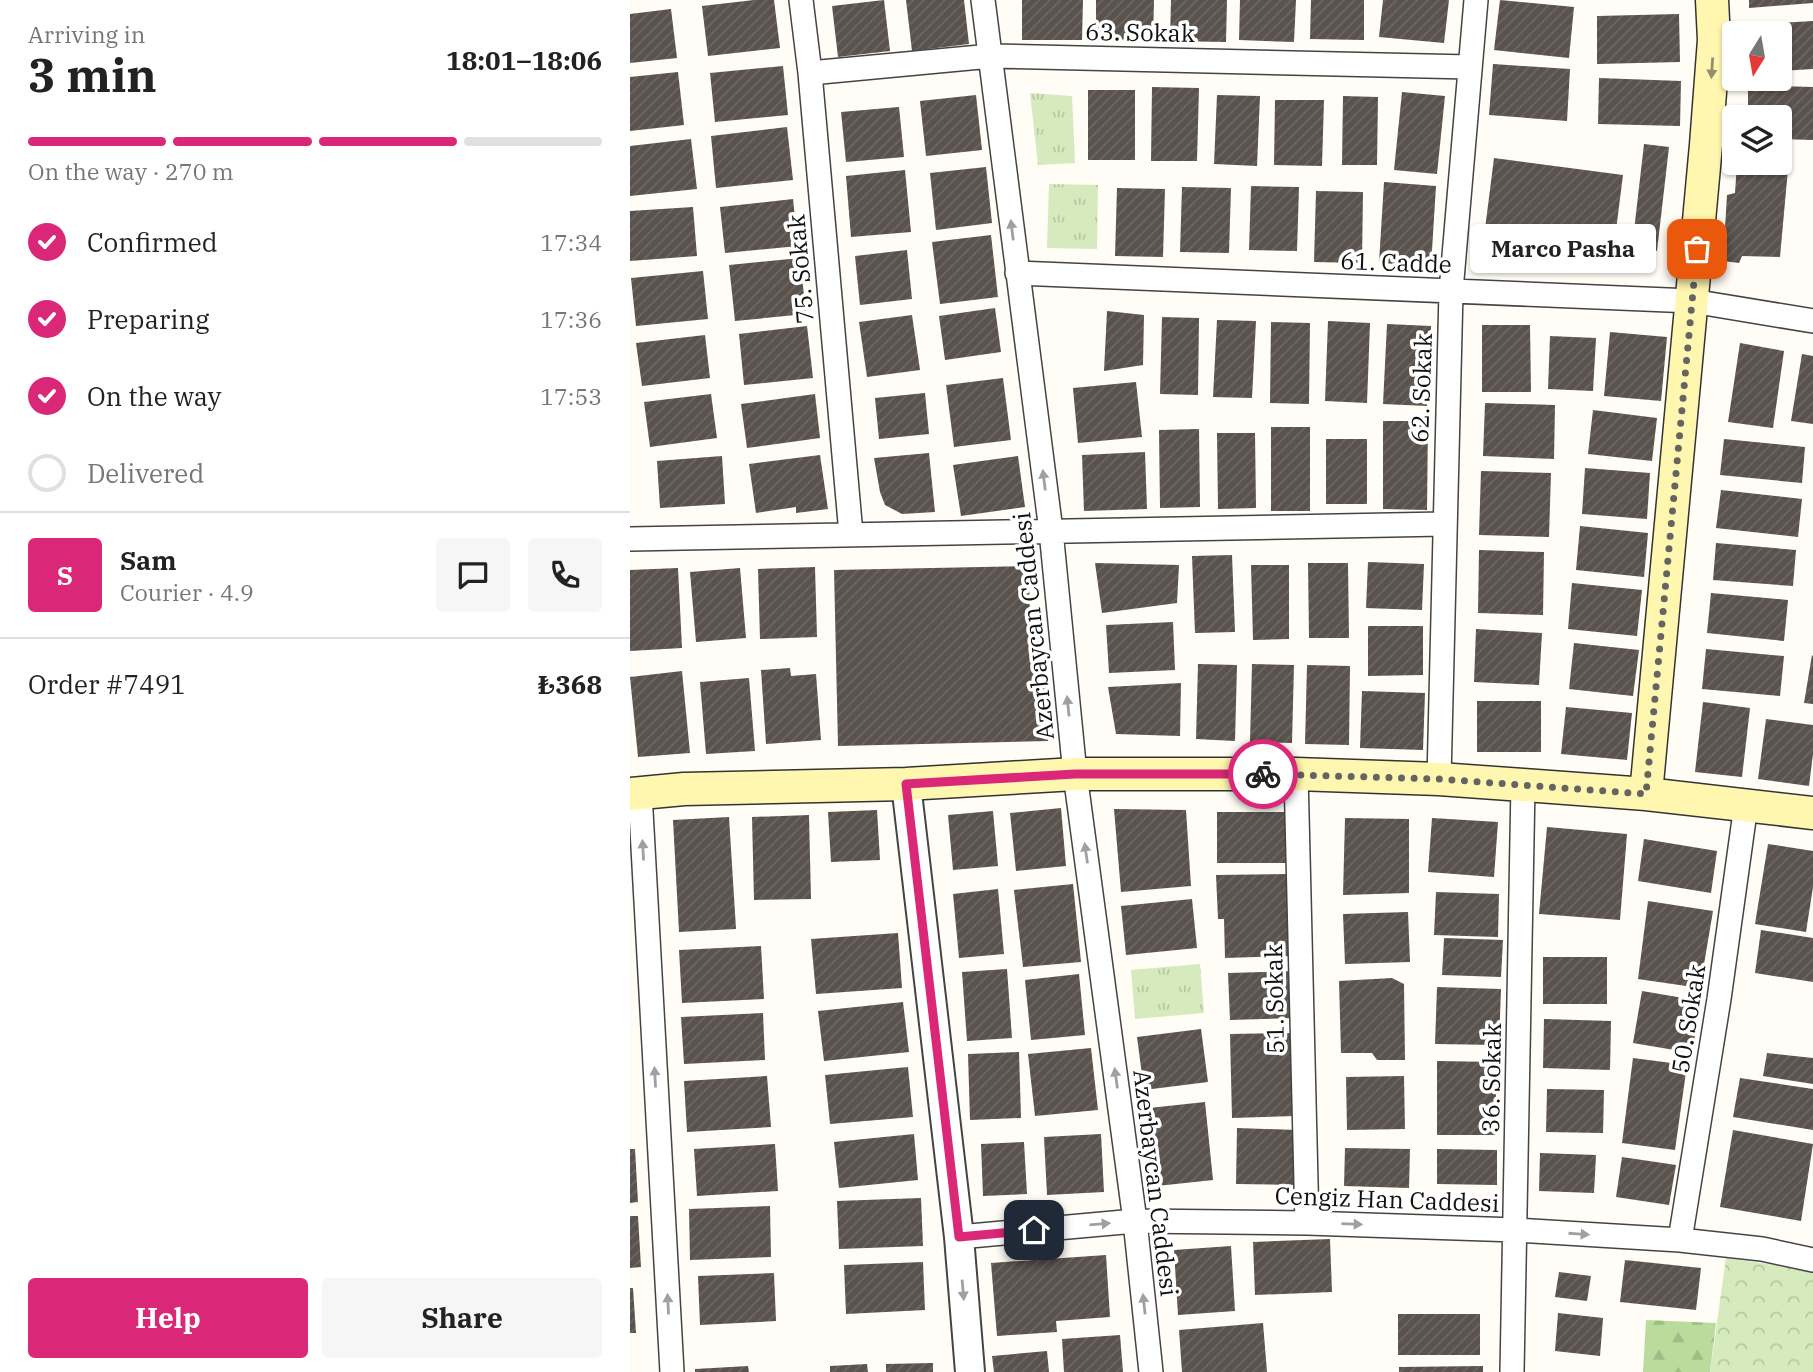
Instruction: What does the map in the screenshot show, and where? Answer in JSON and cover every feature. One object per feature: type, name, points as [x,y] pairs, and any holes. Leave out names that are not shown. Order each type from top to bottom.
[{"type":"main road","points":[[1646,794],[1714,40],[1712,0]]},
{"type":"main road","points":[[635,793],[684,789],[906,784],[1075,774],[1296,774],[1439,779],[1646,794],[1813,813]]},
{"type":"street","name":"75. Sokak","points":[[801,0],[810,73],[851,534]]},
{"type":"street","name":"Azerbaycan Caddesi","points":[[983,0],[1051,531],[1075,774],[1135,1221],[1151,1372]]},
{"type":"street","name":"62. Sokak","points":[[1439,779],[1451,291],[1476,0]]},
{"type":"street","name":"63. Sokak","points":[[810,73],[990,56],[1470,66]]},
{"type":"street","name":"61. Cadde","points":[[1017,273],[1692,302],[1813,321]]},
{"type":"street","points":[[630,536],[1444,524]]},
{"type":"street","name":"51. Sokak","points":[[1296,774],[1307,1223]]},
{"type":"street","points":[[906,784],[959,1237],[970,1372]]},
{"type":"street","name":"36. Sokak","points":[[1513,1372],[1523,785]]},
{"type":"street","points":[[635,793],[672,1372]]},
{"type":"street","name":"50. Sokak","points":[[1680,1240],[1719,999],[1746,805]]},
{"type":"street","name":"Cengiz Han Caddesi","points":[[959,1237],[1135,1221],[1307,1223],[1516,1230],[1680,1240],[1762,1249],[1813,1260]]},
{"type":"green space","points":[[1030,93],[1072,96],[1075,163],[1038,165]]},
{"type":"green space","points":[[1049,184],[1098,185],[1097,249],[1047,248]]},
{"type":"green space","points":[[1200,964],[1204,1013],[1135,1019],[1131,970]]},
{"type":"green space","points":[[1726,1258],[1813,1273],[1813,1372],[1710,1372]]},
{"type":"green space","points":[[1646,1320],[1716,1323],[1710,1372],[1643,1372]]},
{"type":"building","points":[[774,0],[780,48],[708,56],[702,6]]},
{"type":"building","points":[[884,0],[890,51],[838,57],[832,6]]},
{"type":"building","points":[[906,0],[964,0],[969,44],[912,51]]},
{"type":"building","points":[[1022,0],[1083,0],[1082,40],[1022,40]]},
{"type":"building","points":[[1096,0],[1154,0],[1153,40],[1096,39]]},
{"type":"building","points":[[1171,0],[1227,0],[1226,42],[1170,41]]},
{"type":"building","points":[[1240,0],[1296,0],[1294,42],[1239,40]]},
{"type":"building","points":[[1311,0],[1364,0],[1364,40],[1310,39]]},
{"type":"building","points":[[1383,0],[1449,0],[1444,43],[1379,37]]},
{"type":"building","points":[[1500,0],[1574,7],[1569,58],[1494,50]]},
{"type":"building","points":[[1749,0],[1813,0],[1813,3],[1749,8]]},
{"type":"building","points":[[671,9],[677,58],[630,63],[630,14]]},
{"type":"building","points":[[1679,14],[1680,62],[1597,64],[1597,16]]},
{"type":"building","points":[[1813,21],[1813,69],[1792,70],[1792,22]]},
{"type":"building","points":[[1493,64],[1570,69],[1567,121],[1489,115]]},
{"type":"building","points":[[783,66],[788,115],[715,122],[710,73]]},
{"type":"building","points":[[678,72],[684,125],[630,131],[630,77]]},
{"type":"building","points":[[1599,78],[1681,81],[1680,126],[1598,124]]},
{"type":"building","points":[[1792,86],[1813,87],[1813,140],[1792,139],[1792,105],[1748,105],[1748,91],[1792,91]]},
{"type":"building","points":[[1152,87],[1199,88],[1197,161],[1151,161]]},
{"type":"building","points":[[1088,90],[1135,90],[1135,160],[1088,160]]},
{"type":"building","points":[[1402,92],[1445,96],[1437,174],[1394,170]]},
{"type":"building","points":[[976,95],[982,150],[926,156],[920,101]]},
{"type":"building","points":[[1217,95],[1260,96],[1257,166],[1214,164]]},
{"type":"building","points":[[1343,96],[1378,97],[1377,165],[1342,165]]},
{"type":"building","points":[[1275,100],[1324,100],[1322,166],[1274,165]]},
{"type":"building","points":[[899,107],[904,157],[846,162],[841,112]]},
{"type":"building","points":[[787,127],[793,180],[716,188],[711,136]]},
{"type":"building","points":[[691,139],[697,189],[630,196],[630,146]]},
{"type":"building","points":[[1644,144],[1669,147],[1657,251],[1632,248]]},
{"type":"building","points":[[1494,158],[1623,175],[1614,246],[1485,229]]},
{"type":"building","points":[[986,167],[992,223],[936,230],[930,173]]},
{"type":"building","points":[[905,170],[911,232],[851,237],[846,176]]},
{"type":"building","points":[[1736,175],[1787,175],[1780,257],[1742,256],[1739,263],[1723,261],[1727,195],[1735,193]]},
{"type":"building","points":[[1384,182],[1436,186],[1431,266],[1379,263]]},
{"type":"building","points":[[1251,186],[1299,187],[1297,251],[1249,250]]},
{"type":"building","points":[[1182,187],[1231,188],[1229,253],[1180,252]]},
{"type":"building","points":[[1117,188],[1165,189],[1163,257],[1115,256]]},
{"type":"building","points":[[1316,191],[1363,192],[1362,263],[1314,262]]},
{"type":"building","points":[[793,199],[798,246],[725,253],[720,207]]},
{"type":"building","points":[[693,207],[697,256],[630,261],[630,211]]},
{"type":"building","points":[[991,235],[998,297],[940,304],[932,242]]},
{"type":"building","points":[[907,250],[912,299],[860,305],[855,256]]},
{"type":"building","points":[[800,258],[806,314],[735,321],[729,265]]},
{"type":"building","points":[[703,271],[708,319],[636,326],[631,278]]},
{"type":"building","points":[[995,308],[1001,352],[945,360],[939,316]]},
{"type":"building","points":[[1107,311],[1144,315],[1143,365],[1104,371]]},
{"type":"building","points":[[912,315],[920,370],[867,377],[859,322]]},
{"type":"building","points":[[1162,317],[1199,318],[1198,395],[1160,394]]},
{"type":"building","points":[[1217,320],[1256,321],[1252,398],[1213,397]]},
{"type":"building","points":[[1328,321],[1370,323],[1367,403],[1325,401]]},
{"type":"building","points":[[1271,322],[1310,323],[1309,404],[1270,403]]},
{"type":"building","points":[[1387,324],[1431,326],[1427,406],[1383,404]]},
{"type":"building","points":[[1482,325],[1530,325],[1531,392],[1482,392]]},
{"type":"building","points":[[807,326],[813,378],[744,385],[739,334]]},
{"type":"building","points":[[1610,332],[1667,337],[1661,401],[1604,396]]},
{"type":"building","points":[[705,335],[710,378],[642,386],[636,343]]},
{"type":"building","points":[[1550,336],[1596,338],[1593,391],[1548,389]]},
{"type":"building","points":[[1740,343],[1784,351],[1773,428],[1728,422]]},
{"type":"building","points":[[1802,354],[1813,356],[1813,424],[1791,421]]},
{"type":"building","points":[[1003,378],[1011,440],[954,447],[946,385]]},
{"type":"building","points":[[1136,382],[1142,437],[1078,443],[1073,388]]},
{"type":"building","points":[[925,393],[929,434],[879,439],[875,398]]},
{"type":"building","points":[[711,394],[717,438],[650,447],[644,402]]},
{"type":"building","points":[[815,394],[820,438],[747,448],[741,404]]},
{"type":"building","points":[[1485,403],[1555,405],[1554,459],[1483,456]]},
{"type":"building","points":[[1593,410],[1657,418],[1652,461],[1588,454]]},
{"type":"building","points":[[1383,421],[1428,421],[1427,510],[1383,509]]},
{"type":"building","points":[[1271,427],[1310,427],[1310,511],[1271,511]]},
{"type":"building","points":[[1199,429],[1200,507],[1160,508],[1159,430]]},
{"type":"building","points":[[1217,433],[1255,433],[1256,508],[1218,509]]},
{"type":"building","points":[[1326,439],[1367,439],[1367,504],[1326,504]]},
{"type":"building","points":[[1724,439],[1805,447],[1802,483],[1720,475]]},
{"type":"building","points":[[1145,452],[1147,509],[1084,511],[1082,455]]},
{"type":"building","points":[[929,453],[935,512],[902,514],[885,505],[874,458]]},
{"type":"building","points":[[820,455],[828,509],[796,513],[796,507],[756,513],[749,464]]},
{"type":"building","points":[[722,456],[725,504],[660,508],[657,461]]},
{"type":"building","points":[[1018,456],[1025,507],[961,516],[953,465]]},
{"type":"building","points":[[1585,468],[1650,473],[1647,519],[1582,514]]},
{"type":"building","points":[[1481,471],[1551,473],[1549,537],[1479,535]]},
{"type":"building","points":[[1721,490],[1802,499],[1798,537],[1716,528]]},
{"type":"building","points":[[1580,526],[1648,533],[1644,577],[1576,570]]},
{"type":"building","points":[[1716,543],[1796,550],[1793,586],[1713,580]]},
{"type":"building","points":[[1479,550],[1544,552],[1543,615],[1478,613]]},
{"type":"building","points":[[1232,555],[1235,632],[1195,633],[1192,556]]},
{"type":"building","points":[[1368,562],[1424,564],[1422,610],[1366,608]]},
{"type":"building","points":[[1095,563],[1179,565],[1177,603],[1102,613]]},
{"type":"building","points":[[1308,563],[1348,563],[1349,638],[1309,638]]},
{"type":"building","points":[[1251,565],[1289,565],[1289,639],[1253,640]]},
{"type":"building","points":[[1029,566],[1030,626],[1038,626],[1039,684],[1047,684],[1048,741],[838,746],[834,570]]},
{"type":"building","points":[[815,567],[817,637],[760,639],[758,569]]},
{"type":"building","points":[[678,568],[682,648],[630,651],[630,570]]},
{"type":"building","points":[[740,568],[746,638],[696,642],[690,572]]},
{"type":"building","points":[[1572,583],[1642,590],[1637,636],[1568,629]]},
{"type":"building","points":[[1711,593],[1788,600],[1784,641],[1707,633]]},
{"type":"building","points":[[1173,622],[1175,670],[1109,673],[1106,625]]},
{"type":"building","points":[[1368,626],[1423,626],[1423,675],[1368,676]]},
{"type":"building","points":[[1476,629],[1542,633],[1539,685],[1474,682]]},
{"type":"building","points":[[1574,643],[1639,650],[1633,696],[1569,689]]},
{"type":"building","points":[[1706,649],[1784,656],[1780,696],[1702,689]]},
{"type":"building","points":[[1813,656],[1813,704],[1804,703]]},
{"type":"building","points":[[1198,664],[1237,665],[1235,741],[1196,739]]},
{"type":"building","points":[[1252,664],[1294,665],[1292,743],[1250,742]]},
{"type":"building","points":[[1307,665],[1350,666],[1349,745],[1305,744]]},
{"type":"building","points":[[790,668],[791,676],[816,674],[821,740],[766,744],[761,670]]},
{"type":"building","points":[[682,671],[690,753],[638,757],[630,677]]},
{"type":"building","points":[[749,678],[755,751],[706,754],[700,682]]},
{"type":"building","points":[[1181,683],[1180,736],[1116,734],[1108,687]]},
{"type":"building","points":[[1362,691],[1425,693],[1423,750],[1360,748]]},
{"type":"building","points":[[1477,701],[1541,701],[1541,752],[1477,752]]},
{"type":"building","points":[[1703,702],[1750,708],[1742,777],[1695,772]]},
{"type":"building","points":[[1566,707],[1632,713],[1627,760],[1561,754]]},
{"type":"building","points":[[1766,719],[1813,725],[1809,786],[1758,779]]},
{"type":"building","points":[[1061,808],[1066,866],[1016,871],[1010,813]]},
{"type":"building","points":[[1114,809],[1186,810],[1191,886],[1121,892]]},
{"type":"building","points":[[877,810],[880,860],[831,862],[828,812]]},
{"type":"building","points":[[993,811],[998,866],[953,870],[948,815]]},
{"type":"building","points":[[1217,812],[1288,812],[1288,863],[1217,863]]},
{"type":"building","points":[[809,815],[811,899],[754,900],[752,817]]},
{"type":"building","points":[[729,817],[736,929],[679,932],[673,820]]},
{"type":"building","points":[[1345,818],[1409,819],[1409,893],[1343,895]]},
{"type":"building","points":[[1432,818],[1498,822],[1494,877],[1428,872]]},
{"type":"building","points":[[1547,827],[1627,834],[1620,920],[1539,914]]},
{"type":"building","points":[[1644,839],[1717,851],[1711,893],[1638,881]]},
{"type":"building","points":[[1768,844],[1813,851],[1813,887],[1806,932],[1755,924]]},
{"type":"building","points":[[1290,874],[1292,956],[1225,958],[1224,919],[1218,919],[1216,875]]},
{"type":"building","points":[[1073,884],[1081,962],[1023,967],[1014,890]]},
{"type":"building","points":[[998,889],[1004,954],[959,958],[953,894]]},
{"type":"building","points":[[1436,892],[1499,894],[1498,937],[1434,935]]},
{"type":"building","points":[[1192,899],[1197,948],[1126,955],[1121,906]]},
{"type":"building","points":[[1648,901],[1713,911],[1700,988],[1638,979]]},
{"type":"building","points":[[1408,912],[1410,962],[1345,964],[1343,914]]},
{"type":"building","points":[[1761,930],[1813,938],[1813,982],[1755,973]]},
{"type":"building","points":[[898,933],[902,988],[816,994],[811,939]]},
{"type":"building","points":[[1444,938],[1503,940],[1501,977],[1442,975]]},
{"type":"building","points":[[761,946],[764,999],[682,1003],[679,950]]},
{"type":"building","points":[[1543,957],[1607,957],[1607,1004],[1543,1004]]},
{"type":"building","points":[[1007,969],[1012,1038],[967,1041],[962,972]]},
{"type":"building","points":[[1292,971],[1293,1018],[1230,1020],[1228,973]]},
{"type":"building","points":[[1079,974],[1085,1035],[1031,1040],[1025,980]]},
{"type":"building","points":[[1392,978],[1404,984],[1405,1060],[1377,1060],[1372,1053],[1341,1053],[1339,981]]},
{"type":"building","points":[[1437,987],[1501,989],[1499,1045],[1435,1044]]},
{"type":"building","points":[[1642,991],[1701,1001],[1692,1053],[1633,1043]]},
{"type":"building","points":[[903,1002],[909,1052],[824,1061],[818,1011]]},
{"type":"building","points":[[763,1013],[765,1060],[684,1064],[681,1017]]},
{"type":"building","points":[[1544,1019],[1611,1021],[1610,1070],[1543,1068]]},
{"type":"building","points":[[1201,1029],[1208,1082],[1144,1090],[1137,1037]]},
{"type":"building","points":[[1293,1033],[1295,1116],[1232,1118],[1230,1034]]},
{"type":"building","points":[[1091,1048],[1098,1110],[1035,1116],[1028,1054]]},
{"type":"building","points":[[1019,1052],[1021,1118],[970,1120],[968,1054]]},
{"type":"building","points":[[1767,1053],[1813,1058],[1813,1084],[1763,1076]]},
{"type":"building","points":[[1633,1058],[1687,1065],[1675,1150],[1622,1143]]},
{"type":"building","points":[[1437,1061],[1496,1062],[1496,1135],[1437,1135]]},
{"type":"building","points":[[908,1067],[913,1117],[830,1124],[825,1075]]},
{"type":"building","points":[[767,1076],[771,1127],[687,1132],[684,1081]]},
{"type":"building","points":[[1404,1076],[1405,1129],[1347,1130],[1346,1077]]},
{"type":"building","points":[[1740,1078],[1813,1089],[1813,1130],[1733,1117]]},
{"type":"building","points":[[1547,1089],[1604,1090],[1603,1133],[1546,1132]]},
{"type":"building","points":[[1205,1102],[1213,1180],[1157,1186],[1149,1108]]},
{"type":"building","points":[[1237,1128],[1296,1130],[1295,1185],[1236,1184]]},
{"type":"building","points":[[1733,1130],[1813,1144],[1801,1221],[1720,1207]]},
{"type":"building","points":[[914,1134],[918,1180],[839,1188],[834,1142]]},
{"type":"building","points":[[1101,1134],[1104,1192],[1047,1195],[1044,1137]]},
{"type":"building","points":[[1024,1142],[1027,1194],[983,1196],[981,1144]]},
{"type":"building","points":[[775,1144],[778,1191],[697,1196],[694,1149]]},
{"type":"building","points":[[1345,1148],[1410,1149],[1409,1188],[1344,1186]]},
{"type":"building","points":[[630,1149],[635,1149],[638,1202],[630,1203]]},
{"type":"building","points":[[1437,1149],[1497,1150],[1497,1185],[1437,1184]]},
{"type":"building","points":[[1540,1153],[1596,1155],[1594,1193],[1539,1191]]},
{"type":"building","points":[[1622,1157],[1676,1165],[1669,1205],[1616,1197]]},
{"type":"building","points":[[921,1198],[923,1246],[839,1249],[837,1201]]},
{"type":"building","points":[[770,1206],[771,1257],[690,1260],[689,1209]]},
{"type":"building","points":[[630,1216],[638,1216],[641,1267],[630,1268]]},
{"type":"building","points":[[1330,1239],[1332,1292],[1255,1295],[1253,1242]]},
{"type":"building","points":[[1231,1246],[1235,1311],[1178,1315],[1174,1250]]},
{"type":"building","points":[[1106,1255],[1110,1317],[1056,1321],[1057,1332],[997,1336],[991,1263]]},
{"type":"building","points":[[1625,1260],[1701,1268],[1696,1310],[1620,1302]]},
{"type":"building","points":[[923,1262],[925,1310],[846,1314],[844,1265]]},
{"type":"building","points":[[1559,1272],[1591,1276],[1587,1301],[1555,1297]]},
{"type":"building","points":[[774,1273],[776,1321],[700,1325],[698,1276]]},
{"type":"building","points":[[630,1288],[633,1288],[636,1333],[630,1333]]},
{"type":"building","points":[[1558,1313],[1603,1318],[1600,1356],[1555,1351]]},
{"type":"building","points":[[1398,1314],[1480,1314],[1480,1355],[1398,1355]]},
{"type":"building","points":[[1263,1323],[1267,1372],[1182,1372],[1179,1330]]},
{"type":"building","points":[[1120,1335],[1123,1372],[1064,1372],[1062,1339]]},
{"type":"building","points":[[1047,1351],[1049,1372],[994,1372],[992,1356]]},
{"type":"building","points":[[933,1363],[933,1372],[886,1372],[886,1364]]},
{"type":"building","points":[[867,1364],[868,1372],[830,1372],[830,1366]]},
{"type":"building","points":[[748,1366],[749,1372],[695,1372],[695,1369]]},
{"type":"building","points":[[1483,1366],[1483,1372],[1399,1372],[1399,1367]]},
{"type":"way so far","points":[[1263,774],[1439,779],[1646,794],[1697,249]]},
{"type":"place","name":"Marco Pasha","points":[[1697,249]]},
{"type":"route","points":[[1034,1230],[959,1237],[906,784],[1075,774],[1263,774]]}]
